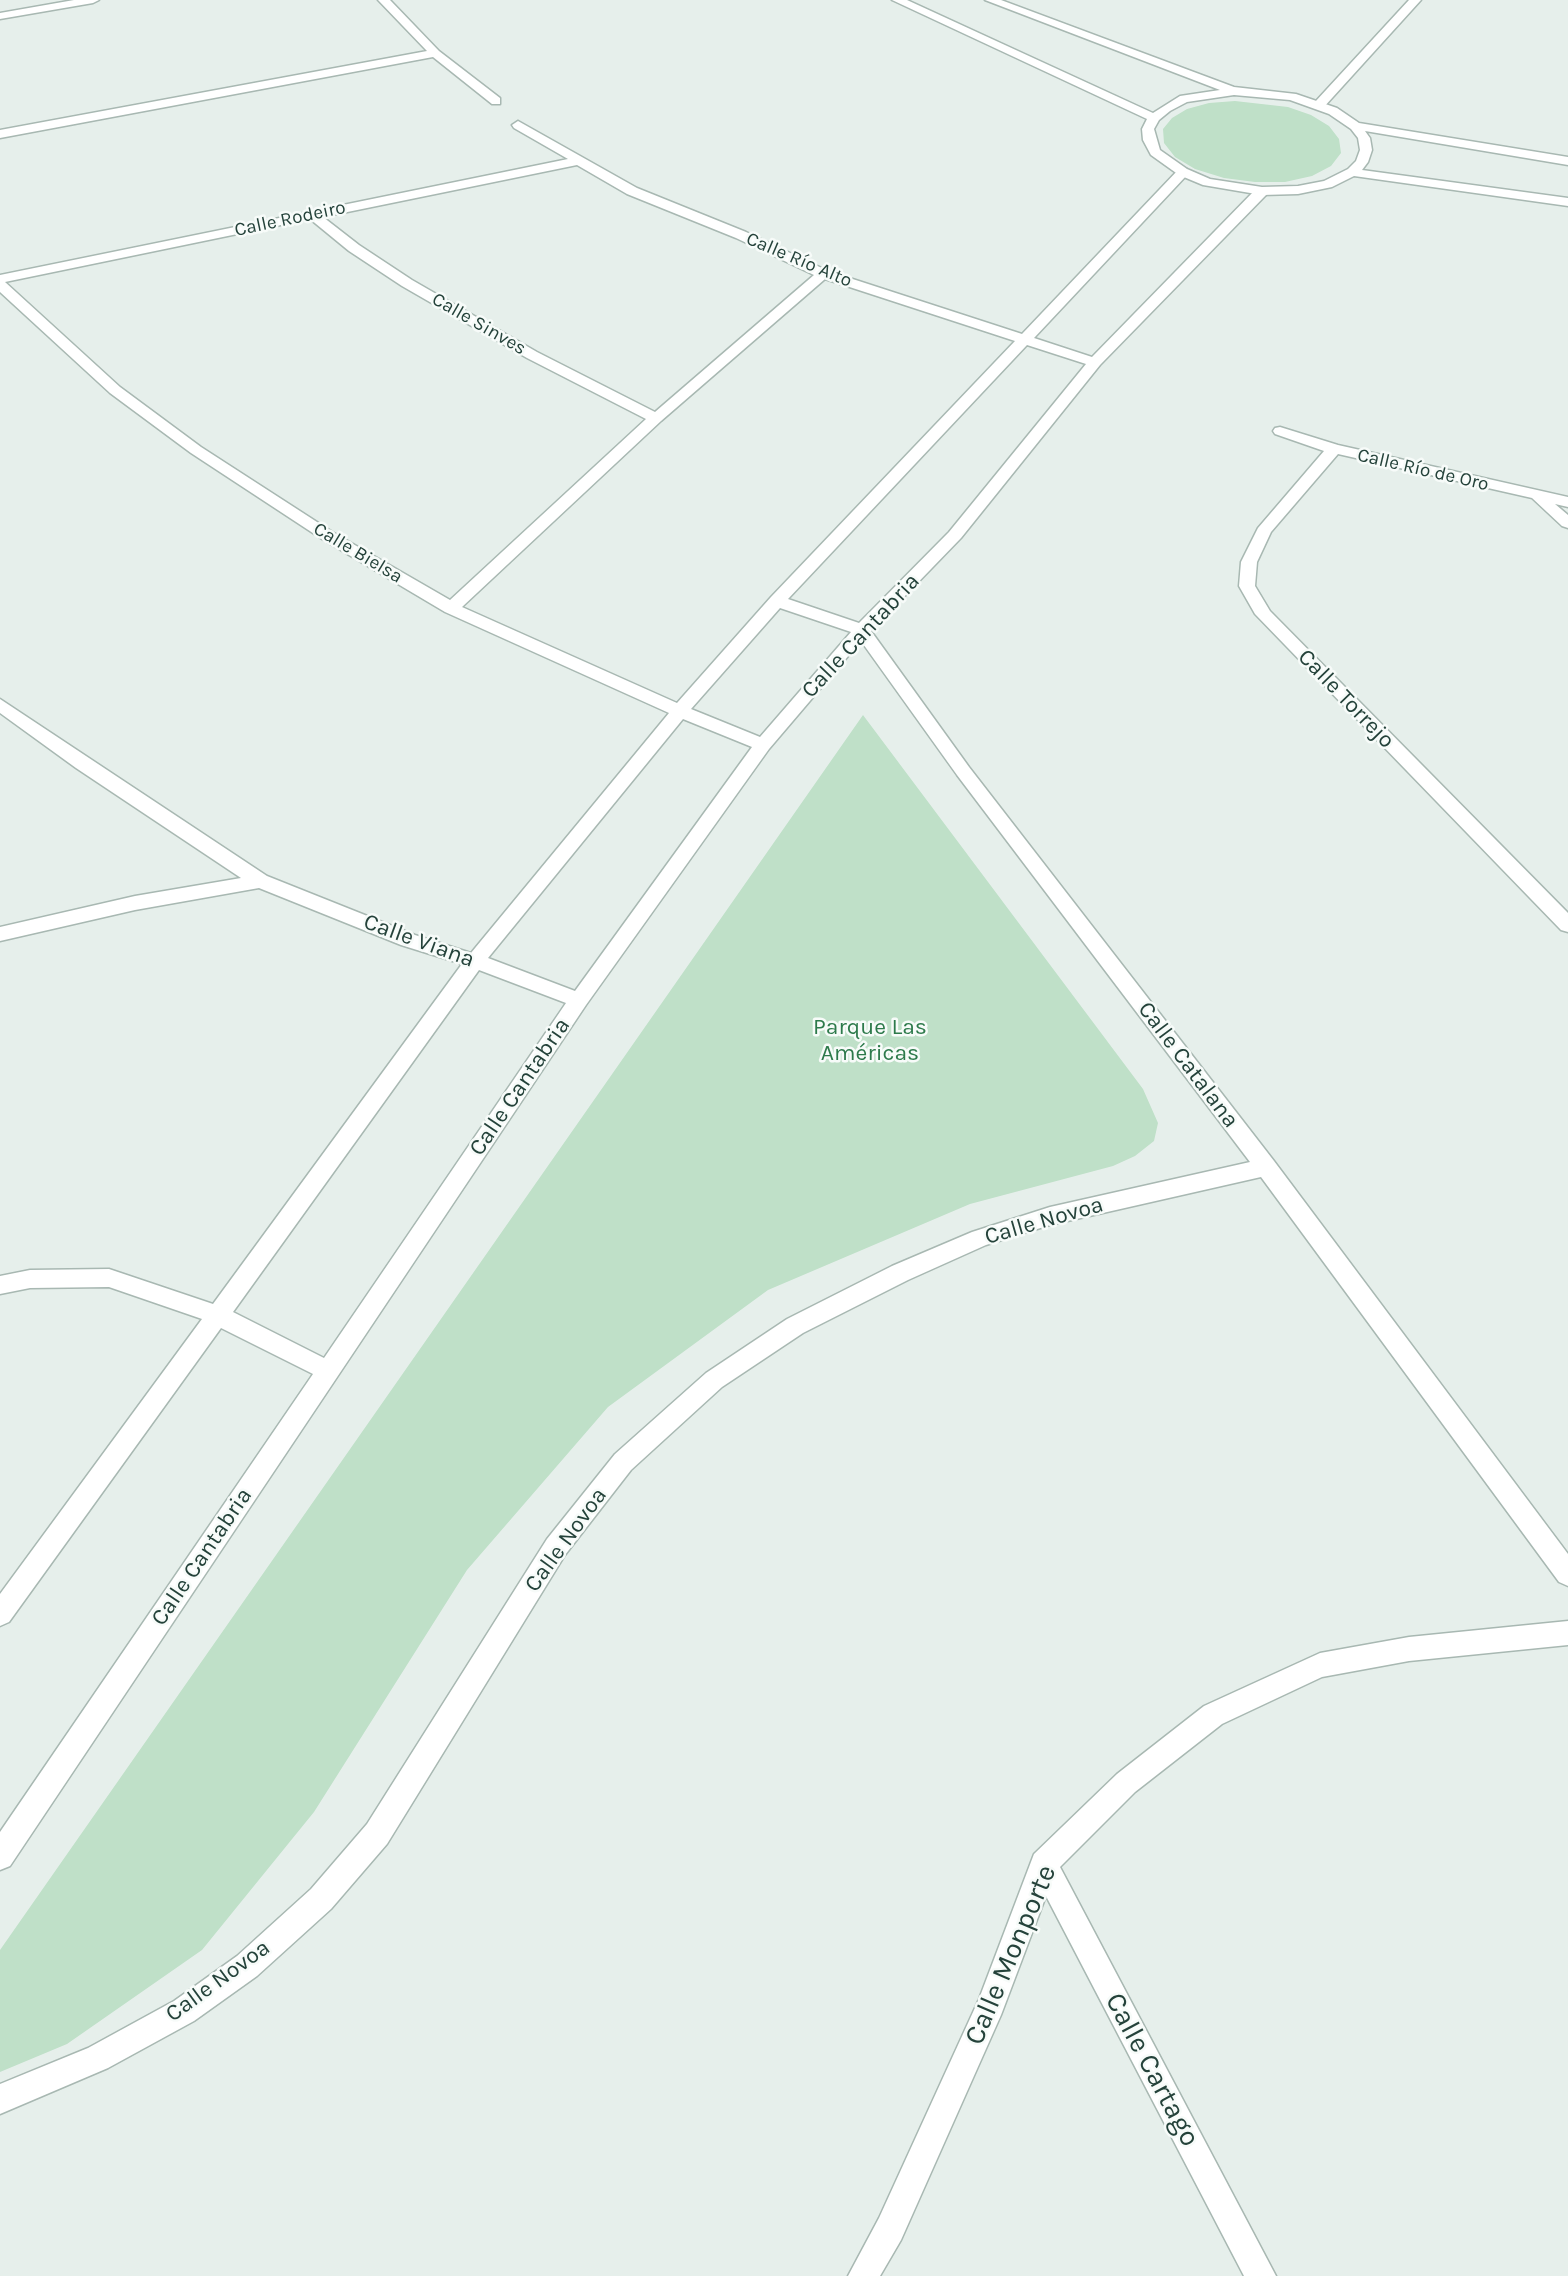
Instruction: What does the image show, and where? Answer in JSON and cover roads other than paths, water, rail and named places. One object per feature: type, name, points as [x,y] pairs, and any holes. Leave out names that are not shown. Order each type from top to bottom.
[{"type":"street","points":[[0,16],[93,0]]},
{"type":"street","points":[[384,0],[435,53],[496,101]]},
{"type":"street","points":[[898,0],[1154,118]]},
{"type":"street","points":[[991,0],[1234,91]]},
{"type":"street","points":[[1319,105],[1415,0]]},
{"type":"street","points":[[0,134],[435,53]]},
{"type":"street","points":[[1355,126],[1364,138],[1366,150],[1362,162],[1352,172],[1328,184],[1298,190],[1262,191],[1220,185],[1183,172],[1155,152],[1149,141],[1148,129],[1154,118],[1184,99],[1234,91],[1278,94],[1319,105],[1355,126],[1568,161]]},
{"type":"street","name":"Calle Río Alto","points":[[518,125],[632,191],[741,235],[823,274],[1095,362]]},
{"type":"street","name":"Calle Rodeiro","points":[[0,279],[581,160]]},
{"type":"street","points":[[0,1614],[475,961],[680,711],[777,601],[1183,172]]},
{"type":"street","points":[[1352,172],[1568,202]]},
{"type":"street","name":"Calle Cantabria","points":[[0,1856],[579,1000],[763,744],[862,629],[955,536],[1095,362],[1262,191]]},
{"type":"street","name":"Calle Sinves","points":[[311,215],[407,283],[532,355],[656,418]]},
{"type":"street","points":[[451,608],[656,418],[823,274]]},
{"type":"street","name":"Calle Bielsa","points":[[0,285],[59,342],[115,390],[196,450],[328,536],[451,608],[680,711],[763,744]]},
{"type":"street","name":"Calle Río de Oro","points":[[1280,431],[1334,449],[1568,502]]},
{"type":"street","name":"Calle Torrejo","points":[[1334,449],[1264,531],[1249,562],[1247,586],[1272,623],[1568,925]]},
{"type":"street","points":[[1538,497],[1568,523]]},
{"type":"street","points":[[777,601],[862,629]]},
{"type":"street","name":"Calle Catalana","points":[[862,629],[963,771],[1266,1167],[1568,1574]]},
{"type":"street","name":"Calle Viana","points":[[0,705],[82,764],[260,881],[408,940],[475,961],[579,1000]]},
{"type":"street","points":[[0,934],[135,903],[260,881]]},
{"type":"street","name":"Calle Novoa","points":[[0,2099],[98,2058],[184,2011],[247,1966],[321,1899],[377,1834],[556,1547],[623,1462],[714,1380],[795,1325],[900,1273],[980,1238],[1049,1216],[1266,1167]]},
{"type":"street","points":[[0,1285],[30,1279],[109,1278],[218,1315],[328,1371]]},
{"type":"street","name":"Calle Monporte","points":[[863,2276],[890,2229],[991,2005],[1044,1864],[1126,1783],[1213,1714],[1320,1665],[1409,1649],[1568,1633]]},
{"type":"street","name":"Calle Cartago","points":[[1044,1864],[1261,2276]]},
{"type":"park label","name":"Parque Las Américas","points":[[870,1040]]}]
